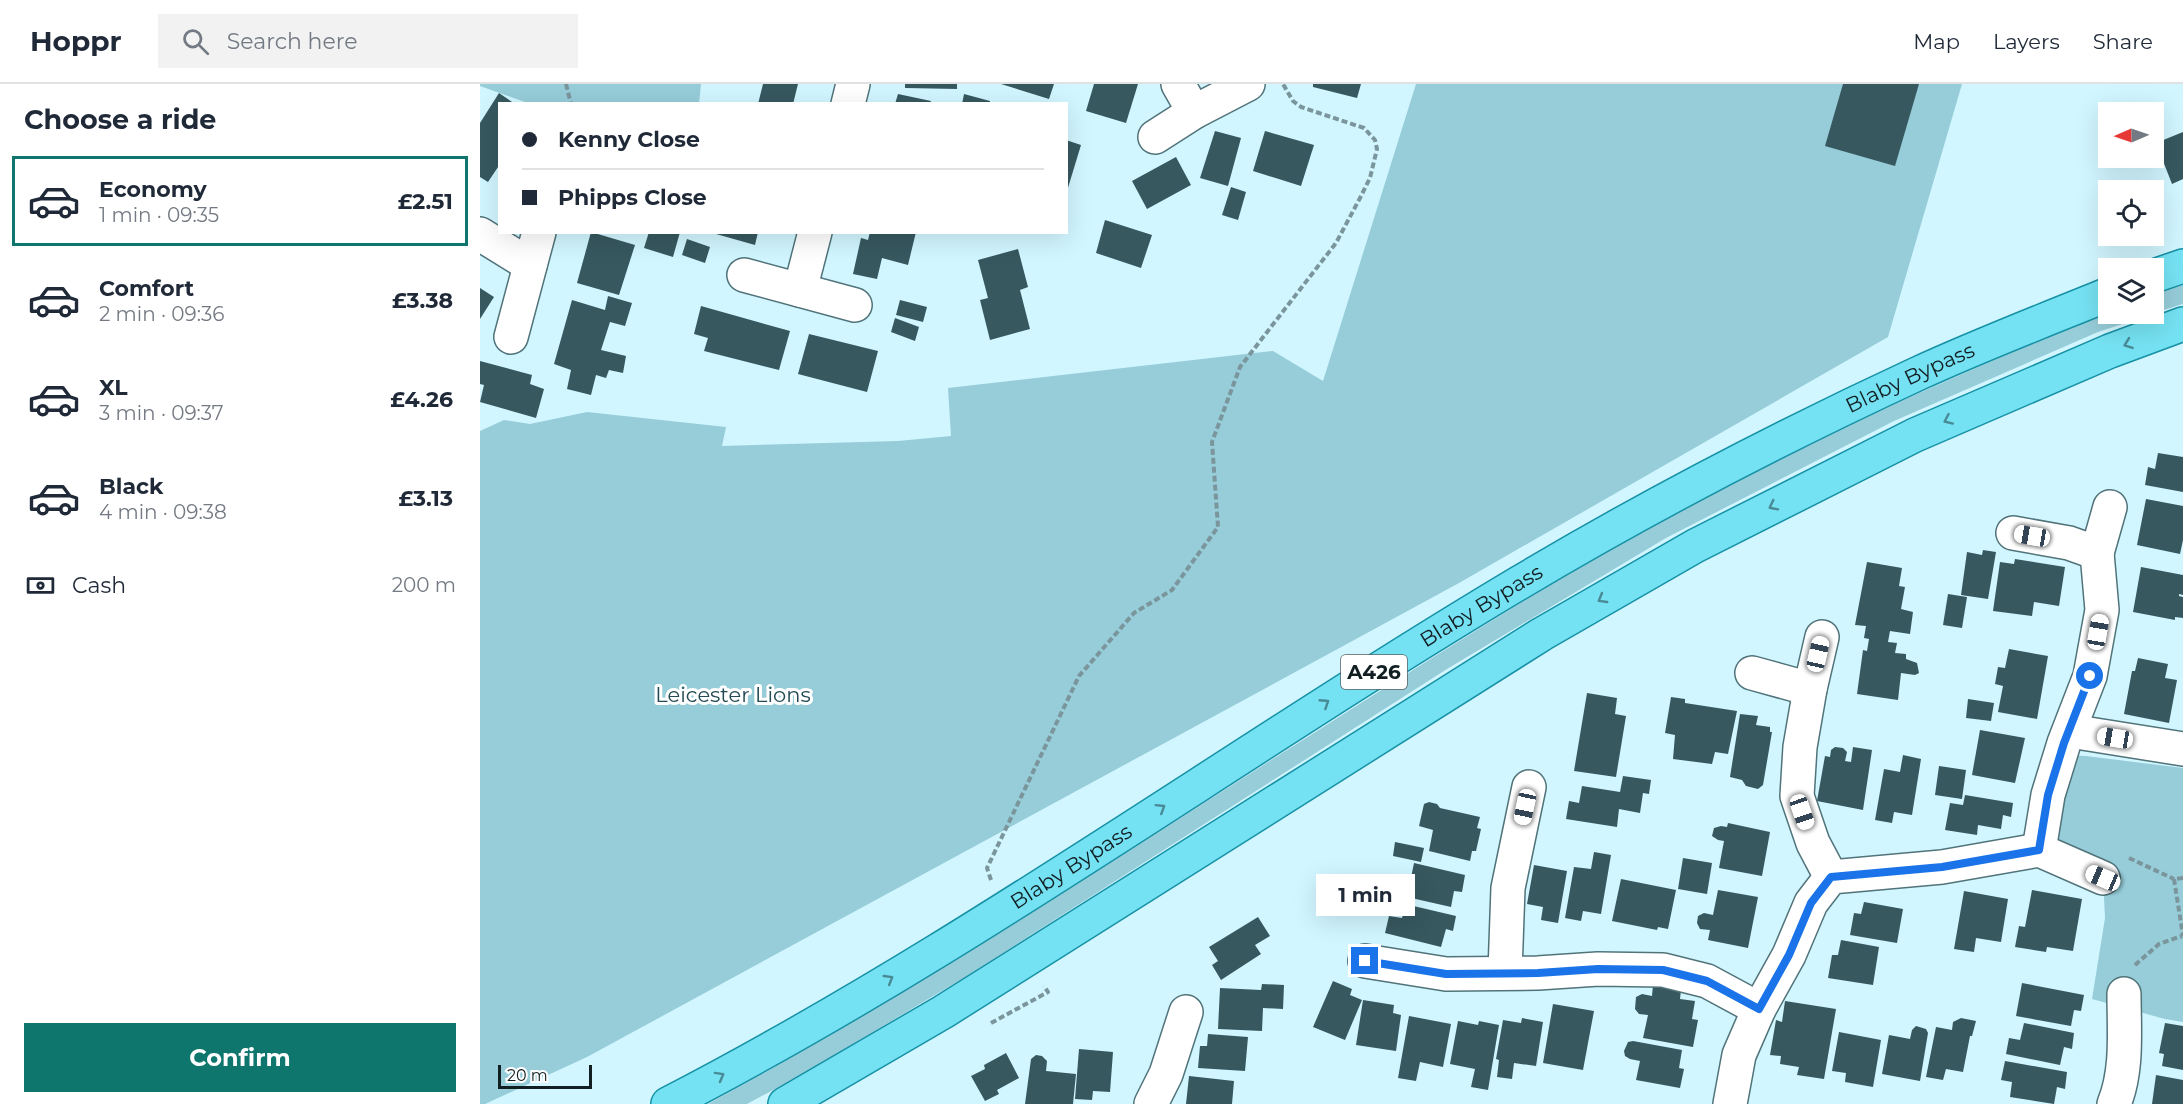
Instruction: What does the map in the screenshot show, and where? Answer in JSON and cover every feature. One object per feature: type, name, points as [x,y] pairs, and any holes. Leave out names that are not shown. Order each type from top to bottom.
[{"type":"main road","points":[[2164,273],[2183,266]]},
{"type":"main road","name":"Blaby Bypass","points":[[668,1104],[813,1025],[1003,908],[1360,681],[1603,534],[1706,478],[1846,407],[1960,355],[2098,299]]},
{"type":"main road","name":"A426","points":[[785,1104],[943,1012],[1542,634],[1695,546],[1915,435],[2110,351],[2183,324]]},
{"type":"street","points":[[848,102],[853,84]]},
{"type":"street","points":[[1178,84],[1194,112]]},
{"type":"street","points":[[1155,137],[1194,112],[1248,84]]},
{"type":"street","points":[[480,234],[530,265]]},
{"type":"street","points":[[511,337],[538,234]]},
{"type":"street","points":[[800,290],[814,234]]},
{"type":"street","points":[[744,275],[855,305]]},
{"type":"street","points":[[2039,850],[2048,795],[2064,743],[2090,676],[2102,610],[2097,553],[2110,507]]},
{"type":"street","points":[[2013,533],[2069,543],[2097,553]]},
{"type":"street","points":[[1822,637],[1800,747],[1797,796],[1813,843],[1831,877]]},
{"type":"street","points":[[1752,673],[1810,689]]},
{"type":"street","points":[[2070,731],[2183,749]]},
{"type":"street","points":[[1506,972],[1508,888],[1529,787]]},
{"type":"street","points":[[1730,1104],[1739,1055],[1759,1009],[1789,955],[1811,903],[1831,877],[1942,867],[2039,850],[2103,878]]},
{"type":"street","points":[[1365,961],[1446,974],[1538,973],[1598,969],[1663,970],[1707,981],[1759,1009]]},
{"type":"street","points":[[2114,1104],[2121,1087],[2124,994]]},
{"type":"street","points":[[1152,1104],[1166,1074],[1186,1012]]},
{"type":"path","points":[[566,84],[570,102]]},
{"type":"path","points":[[1003,908],[987,868],[1079,676],[1134,613],[1172,590],[1218,527],[1212,442],[1240,367],[1336,243],[1370,178],[1376,161],[1377,149],[1370,133],[1364,128],[1301,107],[1293,101],[1283,84]]},
{"type":"path","points":[[2103,878],[2128,857],[2174,879],[2183,878]]},
{"type":"path","points":[[2124,994],[2135,964],[2159,944],[2182,936],[2174,879]]},
{"type":"path","points":[[1026,959],[1048,992]]},
{"type":"green space","points":[[480,84],[701,84],[699,102],[525,102],[480,86]]},
{"type":"green space","name":"Leicester Lions","points":[[1416,84],[1962,84],[1888,337],[1459,583],[587,1057],[485,1104],[480,1104],[480,431],[504,420],[530,424],[587,412],[726,427],[722,446],[898,441],[951,436],[948,388],[1273,351],[1323,381]]},
{"type":"green space","points":[[2183,285],[2183,304],[2164,310],[2164,292]]},
{"type":"green space","points":[[2098,317],[2098,324],[2122,324],[2098,332],[1894,421],[1666,538],[1447,669],[965,977],[799,1076],[747,1104],[708,1104],[872,1011],[952,962],[1455,644],[1633,537],[1754,472],[1877,412]]},
{"type":"green space","points":[[2061,755],[2183,768],[2183,1022],[2092,999],[2105,918],[2103,878],[2039,850]]},
{"type":"building","points":[[763,84],[798,84],[794,102],[758,102]]},
{"type":"building","points":[[905,84],[957,84],[957,89],[905,88]]},
{"type":"building","points":[[1001,84],[1054,84],[1049,99]]},
{"type":"building","points":[[1094,84],[1138,84],[1126,123],[1086,111]]},
{"type":"building","points":[[1313,84],[1361,84],[1357,98],[1313,87]]},
{"type":"building","points":[[1843,84],[1919,84],[1895,166],[1825,146]]},
{"type":"building","points":[[499,93],[512,102],[498,102],[498,167],[488,182],[480,177],[480,123]]},
{"type":"building","points":[[898,94],[931,101],[931,102],[896,102]]},
{"type":"building","points":[[964,94],[990,101],[990,102],[962,102]]},
{"type":"building","points":[[1215,131],[1241,138],[1228,186],[1200,178]]},
{"type":"building","points":[[1265,131],[1314,145],[1301,186],[1253,171]]},
{"type":"building","points":[[2183,132],[2183,179],[2172,184],[2164,164],[2164,140]]},
{"type":"building","points":[[1068,141],[1081,145],[1068,188]]},
{"type":"building","points":[[1176,157],[1191,185],[1147,209],[1132,181]]},
{"type":"building","points":[[1231,187],[1246,192],[1238,220],[1222,215]]},
{"type":"building","points":[[1105,220],[1152,235],[1141,268],[1096,253]]},
{"type":"building","points":[[590,234],[635,245],[619,295],[577,283]]},
{"type":"building","points":[[648,234],[679,234],[673,257],[644,248]]},
{"type":"building","points":[[716,234],[758,234],[755,245]]},
{"type":"building","points":[[870,234],[916,234],[908,265],[882,258],[877,279],[853,274],[861,238],[868,240]]},
{"type":"building","points":[[687,239],[710,247],[705,263],[682,255]]},
{"type":"building","points":[[1018,249],[1028,287],[1020,290],[1030,329],[990,340],[980,300],[988,298],[978,260]]},
{"type":"building","points":[[480,288],[494,297],[480,319]]},
{"type":"building","points":[[608,296],[632,303],[625,326],[610,322],[601,350],[626,356],[623,373],[609,370],[606,378],[596,375],[591,395],[567,389],[571,370],[554,364],[572,300],[605,310]]},
{"type":"building","points":[[900,300],[927,307],[923,322],[896,315]]},
{"type":"building","points":[[701,306],[790,331],[779,370],[704,351],[708,338],[694,334]]},
{"type":"building","points":[[895,318],[919,327],[915,341],[891,332]]},
{"type":"building","points":[[809,334],[878,351],[867,392],[798,374]]},
{"type":"building","points":[[480,361],[532,375],[530,384],[544,389],[536,418],[480,402],[484,385],[480,384]]},
{"type":"building","points":[[2158,453],[2183,457],[2183,492],[2145,485],[2148,467],[2155,469]]},
{"type":"building","points":[[2146,499],[2183,506],[2183,540],[2180,554],[2137,545]]},
{"type":"building","points":[[1983,550],[1996,552],[1988,599],[1961,595],[1967,552],[1982,555]]},
{"type":"building","points":[[2015,559],[2065,567],[2059,606],[2034,602],[2032,616],[1993,611],[2000,562],[2014,564]]},
{"type":"building","points":[[1867,562],[1902,568],[1899,586],[1905,587],[1901,609],[1913,612],[1910,634],[1890,631],[1888,642],[1897,643],[1895,653],[1906,654],[1906,659],[1917,663],[1919,673],[1915,675],[1901,673],[1898,700],[1857,694],[1863,650],[1867,651],[1869,639],[1864,638],[1866,626],[1855,625]]},
{"type":"building","points":[[2141,567],[2183,575],[2183,595],[2179,594],[2179,596],[2183,597],[2183,618],[2175,617],[2175,620],[2133,612]]},
{"type":"building","points":[[1948,594],[1967,597],[1962,628],[1943,625]]},
{"type":"building","points":[[2009,649],[2048,656],[2037,719],[1998,712],[2003,686],[1995,684],[1998,667],[2005,668]]},
{"type":"building","points":[[2138,658],[2168,664],[2165,678],[2177,680],[2169,723],[2124,714],[2132,671],[2135,671]]},
{"type":"building","points":[[1587,693],[1617,698],[1615,714],[1626,716],[1616,777],[1574,771]]},
{"type":"building","points":[[1671,697],[1685,699],[1685,703],[1737,711],[1728,754],[1715,752],[1712,764],[1673,759],[1675,735],[1665,733]]},
{"type":"building","points":[[1968,699],[1994,703],[1991,721],[1966,718]]},
{"type":"building","points":[[1740,714],[1758,716],[1756,725],[1770,727],[1770,732],[1772,732],[1763,785],[1758,789],[1746,786],[1742,780],[1730,777]]},
{"type":"building","points":[[1980,730],[2025,738],[2015,783],[1972,775]]},
{"type":"building","points":[[1835,747],[1843,748],[1847,752],[1845,761],[1851,762],[1853,747],[1872,750],[1863,810],[1817,801],[1825,756],[1830,757],[1831,750]]},
{"type":"building","points":[[1903,755],[1921,759],[1912,815],[1894,812],[1892,823],[1875,820],[1884,769],[1900,772]]},
{"type":"building","points":[[1939,766],[1966,770],[1962,799],[1935,795]]},
{"type":"building","points":[[1623,776],[1651,780],[1649,794],[1643,793],[1640,813],[1619,809],[1617,827],[1566,819],[1569,801],[1579,803],[1582,786],[1620,792]]},
{"type":"building","points":[[1965,795],[2013,803],[2011,817],[2003,815],[2001,829],[1978,825],[1977,835],[1945,830],[1950,803],[1963,805]]},
{"type":"building","points":[[1429,802],[1437,804],[1440,808],[1480,817],[1477,828],[1481,829],[1476,851],[1472,851],[1470,861],[1429,851],[1433,830],[1419,826],[1424,804]]},
{"type":"building","points":[[1728,823],[1770,832],[1762,876],[1719,868],[1724,841],[1712,836],[1714,828],[1727,827]]},
{"type":"building","points":[[1395,842],[1424,848],[1421,862],[1393,856]]},
{"type":"building","points":[[1594,852],[1611,855],[1601,914],[1583,911],[1581,921],[1565,918],[1574,867],[1591,869]]},
{"type":"building","points":[[1683,858],[1712,863],[1707,894],[1678,889]]},
{"type":"building","points":[[1414,863],[1465,875],[1462,892],[1454,891],[1451,907],[1407,897]]},
{"type":"building","points":[[1534,865],[1567,871],[1558,923],[1541,920],[1543,907],[1527,904]]},
{"type":"building","points":[[1621,879],[1676,890],[1668,929],[1658,927],[1657,930],[1612,921]]},
{"type":"building","points":[[1718,890],[1758,897],[1748,948],[1708,940],[1710,930],[1700,929],[1697,923],[1698,916],[1704,913],[1713,915]]},
{"type":"building","points":[[2032,890],[2082,899],[2073,951],[2047,947],[2046,952],[2015,947],[2019,926],[2025,927]]},
{"type":"building","points":[[1964,891],[2008,899],[2001,942],[1976,938],[1974,952],[1954,949]]},
{"type":"building","points":[[1864,902],[1903,909],[1897,943],[1850,935],[1854,913],[1861,914]]},
{"type":"building","points":[[1405,904],[1456,916],[1453,931],[1446,929],[1441,947],[1385,933],[1389,916],[1402,918]]},
{"type":"building","points":[[1258,917],[1270,936],[1255,945],[1261,954],[1221,980],[1212,965],[1218,961],[1209,947]]},
{"type":"building","points":[[1841,940],[1879,947],[1873,985],[1828,978],[1832,955],[1838,955]]},
{"type":"building","points":[[1333,981],[1352,989],[1350,995],[1362,1000],[1345,1040],[1313,1027]]},
{"type":"building","points":[[2022,983],[2084,995],[2081,1011],[2074,1010],[2071,1026],[2016,1016]]},
{"type":"building","points":[[1262,984],[1284,985],[1283,1009],[1263,1008],[1262,1031],[1218,1029],[1220,988],[1261,990]]},
{"type":"building","points":[[1653,985],[1681,990],[1680,999],[1695,1001],[1692,1019],[1698,1020],[1693,1047],[1643,1038],[1648,1015],[1639,1014],[1635,1009],[1636,997],[1642,994],[1652,996]]},
{"type":"building","points":[[1363,1000],[1394,1005],[1393,1013],[1401,1015],[1396,1051],[1356,1045]]},
{"type":"building","points":[[1785,1001],[1836,1009],[1824,1079],[1797,1075],[1799,1067],[1780,1064],[1781,1056],[1770,1055],[1776,1020],[1782,1022]]},
{"type":"building","points":[[1553,1004],[1594,1011],[1583,1070],[1543,1063]]},
{"type":"building","points":[[1409,1016],[1451,1024],[1443,1067],[1420,1062],[1416,1081],[1398,1078]]},
{"type":"building","points":[[1522,1018],[1543,1022],[1536,1066],[1514,1063],[1512,1079],[1497,1077],[1499,1060],[1496,1059],[1503,1020],[1521,1023]]},
{"type":"building","points":[[1961,1018],[1976,1021],[1972,1036],[1970,1036],[1963,1072],[1946,1069],[1943,1080],[1926,1077],[1936,1027],[1952,1030],[1953,1022]]},
{"type":"building","points":[[1458,1021],[1478,1025],[1479,1021],[1499,1025],[1488,1090],[1471,1087],[1475,1069],[1450,1064]]},
{"type":"building","points":[[2024,1023],[2074,1033],[2072,1049],[2064,1047],[2060,1065],[2006,1054],[2009,1038],[2020,1040]]},
{"type":"building","points":[[2165,1023],[2183,1026],[2183,1070],[2162,1066],[2164,1054],[2159,1053]]},
{"type":"building","points":[[1916,1026],[1926,1029],[1928,1033],[1920,1081],[1882,1074],[1889,1035],[1910,1039],[1912,1030]]},
{"type":"building","points":[[1839,1032],[1881,1040],[1873,1087],[1845,1082],[1846,1073],[1832,1071]]},
{"type":"building","points":[[1208,1034],[1248,1037],[1245,1071],[1198,1068],[1200,1046],[1207,1046]]},
{"type":"building","points":[[1628,1042],[1682,1050],[1679,1068],[1684,1069],[1680,1088],[1636,1080],[1640,1061],[1625,1056],[1624,1051]]},
{"type":"building","points":[[1079,1049],[1113,1052],[1110,1092],[1093,1091],[1092,1100],[1075,1099]]},
{"type":"building","points":[[1006,1053],[1019,1078],[997,1090],[999,1094],[985,1101],[971,1076],[985,1069],[984,1065]]},
{"type":"building","points":[[1036,1055],[1042,1056],[1047,1061],[1046,1071],[1076,1074],[1073,1104],[1025,1104],[1031,1059]]},
{"type":"building","points":[[2005,1061],[2067,1072],[2065,1089],[2057,1087],[2054,1104],[2010,1097],[2012,1082],[2001,1080]]},
{"type":"building","points":[[2156,1075],[2183,1080],[2183,1104],[2152,1104]]},
{"type":"building","points":[[1189,1076],[1234,1081],[1232,1104],[1186,1104]]},
{"type":"route","points":[[1365,961],[1446,974],[1538,973],[1598,969],[1663,970],[1707,981],[1759,1009],[1789,955],[1811,903],[1831,877],[1942,867],[2039,850],[2048,795],[2064,743],[2090,676]]}]
